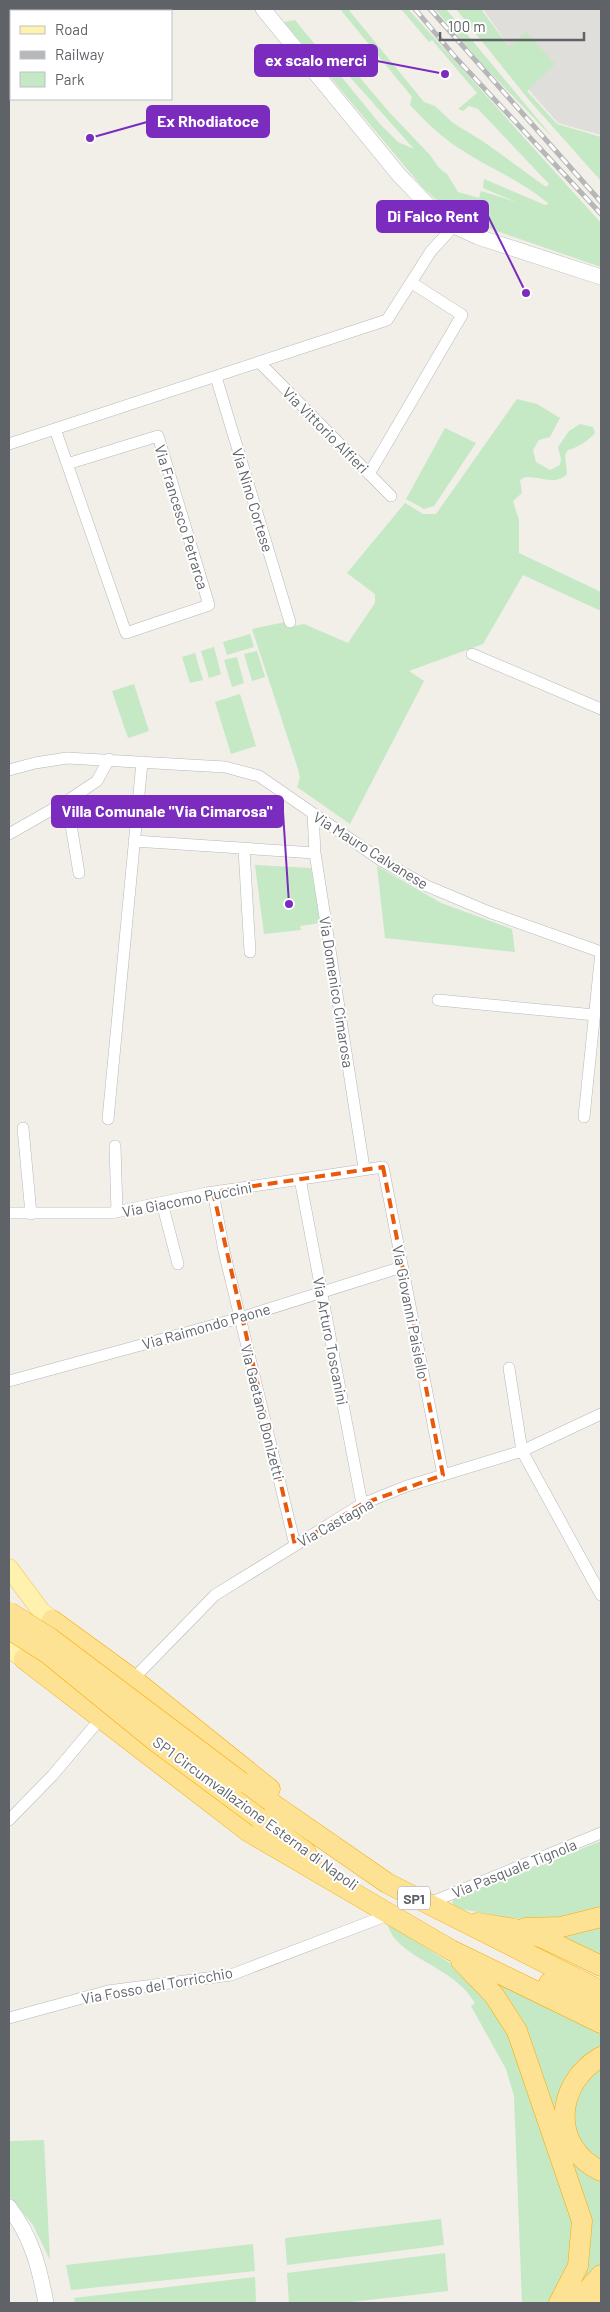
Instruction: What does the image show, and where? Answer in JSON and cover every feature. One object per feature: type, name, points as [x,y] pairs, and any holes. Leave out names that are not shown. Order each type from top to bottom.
[{"type":"highway","name":"SP1 Circumvallazione Esterna di Napoli","points":[[9,1612],[50,1638],[241,1782],[319,1838],[387,1883],[601,1991]]},
{"type":"highway","points":[[52,1620],[245,1767],[300,1815],[319,1838]]},
{"type":"highway","name":"SP1 Circumvallazione Esterna di Napoli","points":[[9,1628],[47,1653],[155,1741],[259,1818],[354,1884],[428,1927],[601,2008]]},
{"type":"highway","points":[[16,1654],[249,1832],[388,1915],[451,1950],[601,2024]]},
{"type":"highway","name":"SP1","points":[[452,1917],[492,1926],[516,1928],[543,1938],[601,1966]]},
{"type":"highway","points":[[516,1928],[561,1927],[601,1917]]},
{"type":"highway","points":[[428,1927],[494,1995],[517,2031],[582,2221],[578,2266],[559,2303]]},
{"type":"highway","points":[[601,2057],[584,2070],[575,2082],[564,2106],[563,2118],[571,2142],[578,2152],[601,2171]]},
{"type":"highway","points":[[576,2303],[601,2275]]},
{"type":"highway","points":[[586,2303],[601,2287]]},
{"type":"main road","points":[[9,1568],[41,1611],[52,1620],[56,1640],[49,1652],[38,1660],[16,1654]]},
{"type":"street","points":[[263,9],[399,175],[430,207],[454,226],[478,237],[601,277]]},
{"type":"street","points":[[9,444],[216,378],[387,320],[431,251],[454,226]]},
{"type":"street","points":[[369,474],[462,315],[412,283]]},
{"type":"street","name":"Via Vittorio Alfieri","points":[[260,363],[391,496]]},
{"type":"street","name":"Via Nino Cortese","points":[[216,378],[290,622]]},
{"type":"street","name":"Via Francesco Petrarca","points":[[55,429],[67,464],[126,634],[209,605],[158,436],[67,464]]},
{"type":"street","points":[[472,654],[601,709]]},
{"type":"street","name":"Via Mauro Calvanese","points":[[9,770],[35,763],[67,758],[109,759],[225,767],[259,776],[382,861],[427,886],[489,912],[601,952]]},
{"type":"street","points":[[9,834],[66,802],[97,781],[109,759]]},
{"type":"street","points":[[108,1119],[142,762]]},
{"type":"street","points":[[66,802],[79,873]]},
{"type":"street","name":"Via Domenico Cimarosa","points":[[313,814],[315,853],[364,1168]]},
{"type":"street","points":[[134,841],[315,853]]},
{"type":"street","points":[[244,849],[250,952]]},
{"type":"street","points":[[584,1117],[601,952]]},
{"type":"street","points":[[438,1000],[595,1015]]},
{"type":"street","points":[[23,1128],[31,1214]]},
{"type":"street","points":[[116,1146],[117,1212]]},
{"type":"street","name":"Via Giovanni Paisiello","points":[[364,1168],[383,1167],[443,1475]]},
{"type":"street","name":"Via Giacomo Puccini","points":[[9,1213],[117,1212],[213,1192],[364,1168]]},
{"type":"street","name":"Via Arturo Toscanini","points":[[300,1178],[362,1504]]},
{"type":"street","name":"Via Gaetano Donizetti","points":[[213,1192],[240,1318],[295,1544]]},
{"type":"street","points":[[162,1203],[178,1264]]},
{"type":"street","name":"Via Raimondo Paone","points":[[9,1382],[240,1318],[402,1267]]},
{"type":"street","points":[[509,1368],[522,1451],[601,1595]]},
{"type":"street","name":"Via Castagna","points":[[133,1680],[215,1595],[362,1504],[443,1475],[522,1451],[601,1414]]},
{"type":"street","points":[[9,1820],[52,1776],[101,1718]]},
{"type":"street","name":"Via Pasquale Tignola","points":[[427,1904],[601,1833]]},
{"type":"street","name":"Via Fosso del Torricchio","points":[[9,2018],[108,1991],[231,1975],[388,1915]]},
{"type":"street","points":[[9,2207],[21,2222],[34,2247],[46,2303]]},
{"type":"highlighted area","points":[[383,1167],[443,1475],[362,1504],[295,1545],[213,1192]]},
{"type":"shaded area","points":[[483,9],[601,9],[601,135],[558,123],[497,54],[508,45]]},
{"type":"green space","points":[[340,9],[348,9],[424,102],[435,106],[453,123],[484,142],[546,187],[549,184],[478,109],[469,106],[463,111],[458,109],[477,93],[432,40],[429,42],[401,9],[408,9],[601,223],[601,267],[485,227],[438,201],[423,188],[321,66],[325,62],[319,55],[314,58],[284,22],[295,20],[380,124],[398,142],[414,149],[341,67],[346,61],[389,112],[430,155],[439,168],[447,174],[458,192],[479,198],[481,191],[516,202],[483,188],[484,179],[545,205],[549,204],[528,188],[460,149],[434,128],[410,105],[412,97]]},
{"type":"green space","points":[[435,9],[446,9],[555,140],[483,65]]},
{"type":"green space","points":[[456,9],[481,9],[509,47],[526,32],[555,64],[527,91],[557,124],[601,137],[601,181],[529,100]]},
{"type":"green space","points":[[517,399],[537,404],[560,418],[550,437],[539,440],[533,450],[536,462],[550,470],[560,465],[561,459],[558,447],[569,431],[580,424],[593,427],[595,433],[592,436],[579,446],[568,450],[565,455],[567,474],[563,478],[553,480],[525,477],[520,480],[522,493],[513,501],[519,520],[519,553],[601,592],[601,611],[523,575],[483,644],[409,671],[424,681],[350,824],[297,787],[300,778],[298,769],[252,629],[285,622],[287,628],[304,624],[348,643],[375,603],[375,594],[347,573],[405,503],[423,514],[436,514]]},
{"type":"green space","points":[[445,428],[476,443],[434,506],[424,509],[406,499]]},
{"type":"green space","points":[[250,634],[254,647],[227,655],[223,642]]},
{"type":"green space","points":[[214,647],[221,674],[209,678],[201,651]]},
{"type":"green space","points":[[257,651],[265,677],[252,681],[244,654]]},
{"type":"green space","points":[[195,653],[203,680],[190,683],[182,657]]},
{"type":"green space","points":[[237,657],[244,683],[232,687],[224,660]]},
{"type":"green space","points":[[134,684],[149,731],[128,738],[112,691]]},
{"type":"green space","points":[[240,694],[256,746],[231,754],[215,702]]},
{"type":"green space","points":[[255,865],[311,868],[320,923],[300,926],[301,930],[264,934]]},
{"type":"green space","points":[[377,866],[441,903],[512,929],[515,952],[385,938]]},
{"type":"green space","points":[[601,1841],[601,1908],[571,1917],[539,1920],[492,1915],[460,1908],[452,1903],[454,1899]]},
{"type":"green space","points":[[601,1921],[601,1958],[551,1932]]},
{"type":"green space","points":[[387,1923],[461,1970],[502,2012],[579,2243],[554,2303],[522,2303],[514,2096],[506,2069],[471,2006],[475,2003],[467,1992],[448,1975],[405,1949],[393,1936]]},
{"type":"green space","points":[[488,1973],[601,2030],[601,2047],[591,2053],[561,2109],[601,2177],[601,2265],[574,2296],[587,2261],[590,2243],[590,2223]]},
{"type":"green space","points":[[601,2062],[601,2166],[577,2137],[572,2111],[591,2070]]},
{"type":"green space","points":[[44,2140],[50,2260],[33,2225],[9,2196],[9,2141]]},
{"type":"green space","points":[[441,2219],[444,2245],[287,2265],[285,2238]]},
{"type":"green space","points":[[253,2244],[255,2271],[71,2290],[66,2265]]},
{"type":"green space","points":[[445,2253],[448,2291],[342,2303],[289,2303],[287,2273]]},
{"type":"green space","points":[[255,2277],[256,2303],[75,2303],[74,2298]]},
{"type":"railway","points":[[415,9],[456,58],[601,214]]},
{"type":"railway","points":[[430,9],[601,202]]},
{"type":"place","name":"ex scalo merci","points":[[445,74]]},
{"type":"place","name":"Ex Rhodiatoce","points":[[90,138]]},
{"type":"place","name":"Di Falco Rent","points":[[526,293]]},
{"type":"place","name":"Villa Comunale \"Via Cimarosa\"","points":[[289,904]]}]
